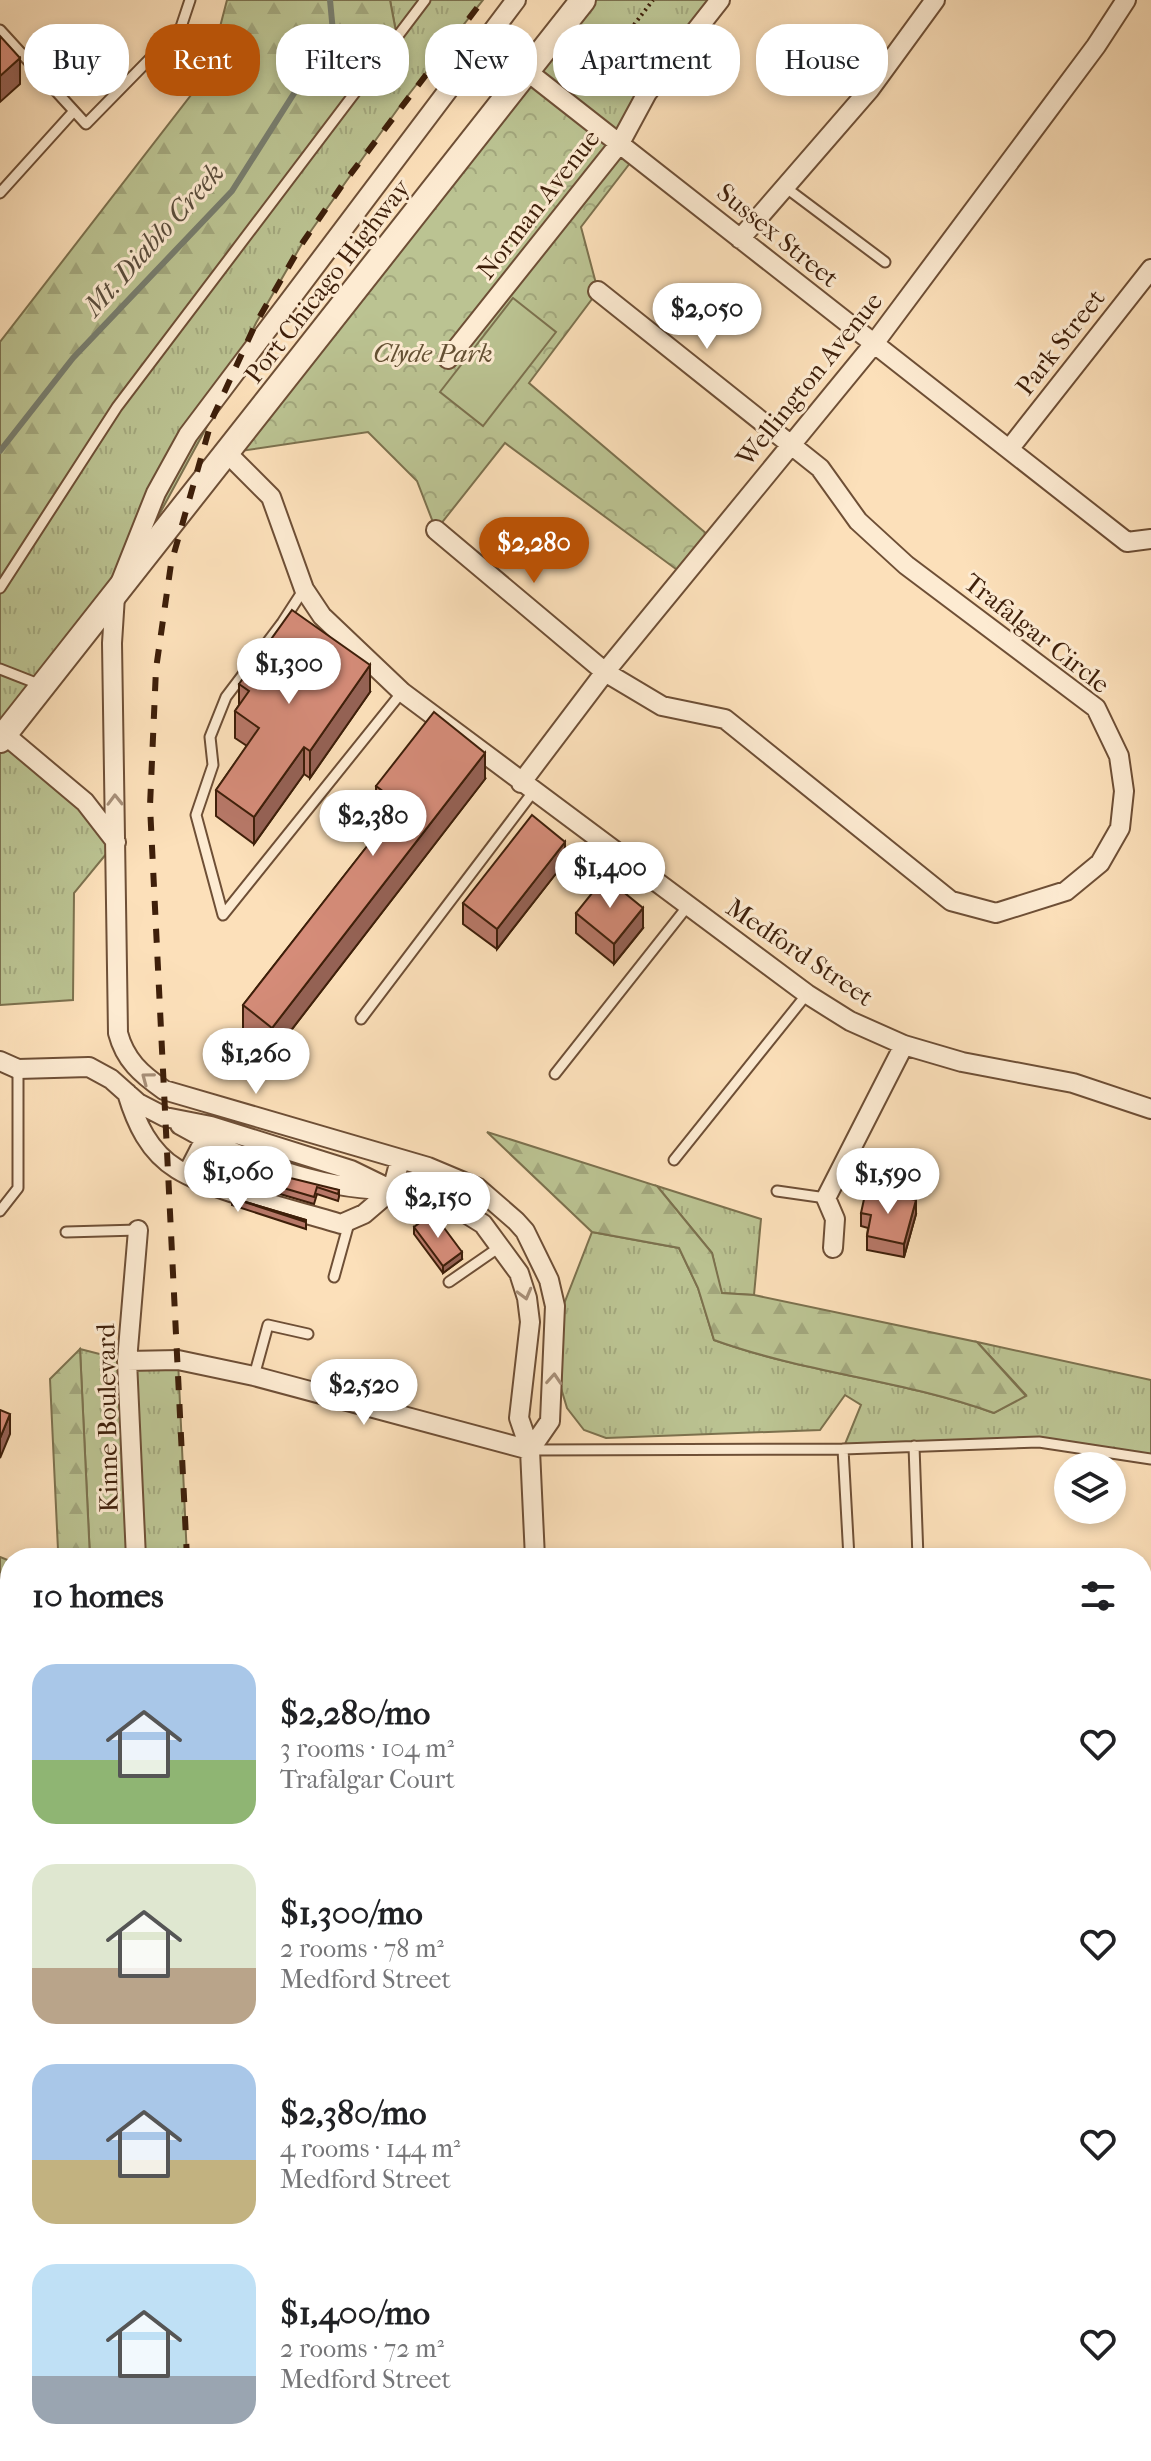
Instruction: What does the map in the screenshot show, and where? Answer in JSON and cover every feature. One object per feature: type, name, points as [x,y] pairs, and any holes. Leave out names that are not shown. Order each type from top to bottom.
[{"type":"street","name":"Port Chicago Highway","points":[[115,596],[156,493],[188,435],[516,0]]},
{"type":"street","name":"Port Chicago Highway","points":[[537,68],[583,0]]},
{"type":"street","name":"Norman Avenue","points":[[448,359],[620,143],[647,93],[720,0]]},
{"type":"street","points":[[740,239],[870,89],[935,0]]},
{"type":"street","name":"Wellington Avenue","points":[[527,788],[605,672],[873,345],[1087,58],[1126,0]]},
{"type":"street","name":"Sussex Street","points":[[537,79],[1127,542],[1151,539]]},
{"type":"street","name":"Port Chicago Highway","points":[[2,737],[515,96]]},
{"type":"street","name":"Park Street","points":[[1010,448],[1151,269]]},
{"type":"street","name":"Trafalgar Circle","points":[[436,530],[605,672],[662,706],[725,719],[951,901],[996,913],[1066,891],[1100,863],[1120,828],[1124,791],[1119,756],[1096,708],[906,565],[858,521],[820,468],[598,291]]},
{"type":"street","name":"Medford Street","points":[[227,453],[271,497],[304,589],[322,616],[402,692],[807,994],[850,1021],[904,1045],[962,1062],[1073,1083],[1151,1109]]},
{"type":"street","points":[[115,596],[112,643],[118,1033],[122,1048],[138,1071],[164,1090],[400,1160],[478,1188],[525,1231],[549,1280],[557,1339],[550,1421],[530,1450]]},
{"type":"street","points":[[2,737],[85,802],[116,842]]},
{"type":"street","points":[[833,1248],[835,1219],[826,1198],[904,1045]]},
{"type":"street","points":[[0,1061],[18,1069],[89,1067],[111,1079],[138,1103],[200,1131],[351,1170],[392,1190],[459,1209],[483,1224],[519,1273],[527,1298],[530,1322],[519,1418],[530,1450],[535,1548]]},
{"type":"street","points":[[127,1093],[137,1125],[153,1148],[187,1174],[341,1224],[349,1223],[392,1190],[400,1160]]},
{"type":"street","points":[[187,1174],[200,1131],[201,1103]]},
{"type":"street","name":"Kinne Boulevard","points":[[136,1548],[127,1361],[138,1230]]},
{"type":"street","points":[[127,1361],[178,1360],[254,1376],[530,1450]]},
{"type":"lane","points":[[0,30],[86,124],[181,27],[190,0]]},
{"type":"lane","points":[[0,588],[117,407],[425,0]]},
{"type":"lane","points":[[0,193],[74,111]]},
{"type":"lane","points":[[785,187],[885,262]]},
{"type":"lane","points":[[304,589],[226,697],[210,737],[213,765],[196,815],[223,915],[402,692]]},
{"type":"lane","points":[[0,669],[41,685]]},
{"type":"lane","points":[[361,1019],[527,788]]},
{"type":"lane","points":[[555,1074],[687,907]]},
{"type":"lane","points":[[674,1160],[807,994]]},
{"type":"lane","points":[[0,1211],[18,1188],[18,1069]]},
{"type":"lane","points":[[777,1191],[826,1198]]},
{"type":"lane","points":[[334,1277],[349,1223]]},
{"type":"lane","points":[[66,1232],[138,1230]]},
{"type":"lane","points":[[449,1282],[501,1246]]},
{"type":"lane","points":[[254,1376],[268,1325],[308,1334]]},
{"type":"lane","points":[[530,1450],[843,1449],[1039,1442],[1151,1459]]},
{"type":"lane","points":[[914,1446],[918,1548]]},
{"type":"lane","points":[[843,1449],[848,1548]]},
{"type":"path","points":[[635,24],[653,0]]},
{"type":"green space","points":[[227,0],[390,0],[395,24],[276,24],[276,96],[352,96],[117,407],[0,588],[0,342],[190,96],[260,96],[260,24],[221,24]]},
{"type":"green space","points":[[390,0],[483,0],[464,24],[425,24],[425,74],[409,94],[409,24],[395,24]]},
{"type":"green space","points":[[583,0],[720,0],[703,24],[565,24]]},
{"type":"green space","points":[[553,39],[553,91],[537,79],[537,60]]},
{"type":"green space","name":"Clyde Park","points":[[537,79],[553,91],[553,96],[560,96],[637,154],[581,227],[598,291],[529,383],[714,540],[684,575],[505,443],[436,530],[417,481],[368,432],[227,453],[509,96],[537,96]]},
{"type":"green space","points":[[352,96],[408,96],[303,242],[256,323],[211,419],[115,596],[4,734],[116,842],[74,893],[73,1000],[0,1005],[0,588],[117,407]]},
{"type":"green space","points":[[559,96],[653,96],[620,143]]},
{"type":"green space","points":[[513,298],[556,332],[483,426],[440,392]]},
{"type":"green space","points":[[487,1132],[657,1186],[712,1253],[722,1293],[754,1295],[977,1342],[1026,1396],[994,1413],[925,1392],[783,1361],[714,1340],[698,1288],[679,1248],[592,1232]]},
{"type":"green space","points":[[657,1186],[761,1219],[754,1295],[721,1293],[712,1253]]},
{"type":"green space","points":[[592,1232],[679,1248],[698,1288],[714,1340],[783,1361],[925,1392],[994,1413],[1026,1395],[977,1342],[1151,1380],[1151,1459],[1126,1455],[1126,1452],[1105,1452],[1039,1442],[843,1449],[861,1405],[845,1395],[820,1430],[606,1438],[584,1430],[567,1408],[561,1388],[564,1304]]},
{"type":"green space","points":[[80,1349],[127,1361],[178,1360],[187,1548],[90,1548]]},
{"type":"green space","points":[[80,1349],[90,1548],[58,1548],[50,1379]]},
{"type":"building","points":[[0,36],[20,58],[0,76]]},
{"type":"building","points":[[292,610],[370,665],[310,751],[304,747],[254,817],[216,790],[259,728],[235,711],[249,691],[239,684]]},
{"type":"building","points":[[434,712],[485,753],[272,1028],[243,1005],[400,804],[376,786]]},
{"type":"building","points":[[532,815],[565,842],[497,929],[463,903]]},
{"type":"building","points":[[605,877],[643,908],[614,944],[576,913]]},
{"type":"building","points":[[241,1169],[276,1180],[278,1175],[339,1190],[338,1194],[317,1187],[314,1197],[239,1175]]},
{"type":"building","points":[[866,1190],[916,1200],[904,1244],[867,1236],[871,1215],[861,1213]]},
{"type":"building","points":[[232,1198],[306,1220],[306,1222]]},
{"type":"building","points":[[433,1213],[462,1252],[443,1266],[414,1227]]},
{"type":"building","points":[[0,1410],[10,1414],[0,1438]]},
{"type":"waterway","name":"Mt. Diablo Creek","points":[[0,451],[73,358],[232,191],[333,32],[330,0]]},
{"type":"railway","points":[[187,1548],[150,806],[156,669],[171,564],[212,419],[256,323],[303,242],[343,184],[483,0]]}]
